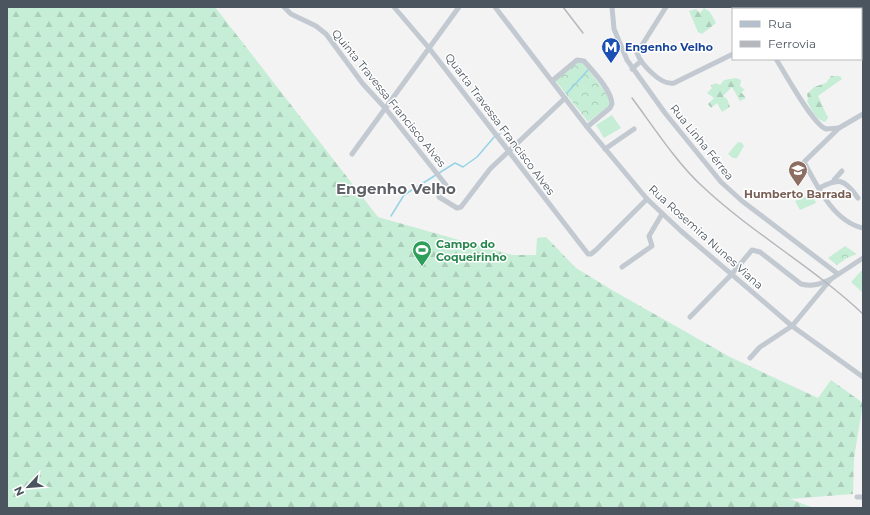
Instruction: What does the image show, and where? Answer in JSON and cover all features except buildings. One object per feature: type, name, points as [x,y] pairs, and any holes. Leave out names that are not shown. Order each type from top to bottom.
[{"type":"street","name":"Quinta Travessa Francisco Alves","points":[[284,7],[295,16],[321,29],[363,84],[386,109],[439,176],[446,186],[439,194],[439,197],[459,208],[480,180],[507,151]]},
{"type":"street","name":"Quarta Travessa Francisco Alves","points":[[394,7],[429,48],[507,151],[590,254],[626,222],[647,199]]},
{"type":"street","points":[[352,154],[459,7]]},
{"type":"street","name":"Rua Rosemira Nunes Viana","points":[[495,7],[587,127],[647,199],[731,275],[781,317],[863,377]]},
{"type":"street","name":"Rua Linha Férrea","points":[[612,7],[614,29],[619,44],[632,69],[721,182],[738,198],[838,274]]},
{"type":"street","points":[[666,7],[637,53],[642,61],[660,80],[670,83],[732,54]]},
{"type":"street","points":[[552,81],[577,60],[584,61],[610,94],[612,104],[587,127]]},
{"type":"street","points":[[777,60],[819,125],[826,130],[839,128]]},
{"type":"street","points":[[632,69],[642,61]]},
{"type":"street","points":[[507,151],[565,98]]},
{"type":"street","points":[[863,114],[839,128],[804,162],[828,201],[848,221],[863,228]]},
{"type":"street","points":[[605,149],[634,129]]},
{"type":"street","points":[[819,188],[834,180],[842,171]]},
{"type":"street","points":[[834,180],[849,186],[858,198]]},
{"type":"street","points":[[622,267],[652,246],[649,236],[662,214]]},
{"type":"street","points":[[690,317],[731,275],[748,253],[754,249],[801,284],[809,286],[817,285],[831,279],[863,258]]},
{"type":"street","points":[[750,358],[760,347],[792,326],[831,279]]},
{"type":"green space","points":[[7,7],[215,7],[378,217],[512,255],[536,255],[537,238],[546,237],[576,268],[730,357],[818,398],[831,380],[863,403],[854,458],[853,494],[790,499],[814,508],[7,508]]},
{"type":"green space","points":[[704,8],[710,12],[716,23],[702,34],[698,32],[689,11],[696,9],[700,13]]},
{"type":"green space","points":[[582,61],[612,101],[610,105],[588,122],[555,80],[578,62]]},
{"type":"green space","points":[[831,76],[840,76],[842,79],[818,96],[828,118],[825,122],[816,117],[812,111],[807,101],[807,94],[814,87],[826,83]]},
{"type":"green space","points":[[736,78],[741,80],[740,86],[745,90],[741,92],[746,98],[740,101],[732,87],[723,96],[727,99],[730,107],[722,112],[717,103],[711,108],[708,104],[714,98],[707,93],[712,88],[711,85],[716,83],[720,85],[724,80]]},
{"type":"green space","points":[[612,115],[621,128],[604,138],[596,125]]},
{"type":"green space","points":[[738,142],[742,143],[744,146],[737,158],[733,158],[728,154]]},
{"type":"green space","points":[[812,194],[816,203],[800,210],[795,201]]},
{"type":"green space","points":[[845,246],[857,254],[847,258],[837,265],[828,258]]},
{"type":"green space","points":[[863,269],[863,293],[851,282]]},
{"type":"waterway","points":[[567,93],[588,70]]},
{"type":"waterway","points":[[391,216],[404,195],[455,163],[463,167],[477,157],[495,136],[500,134]]},
{"type":"railway","points":[[563,7],[583,33]]},
{"type":"railway","points":[[632,98],[674,155],[702,186],[741,219],[824,281],[863,314]]},
{"type":"place","name":"Engenho Velho","points":[[611,64]]},
{"type":"place","name":"Humberto Barrada","points":[[798,187]]},
{"type":"place","name":"Campo do Coqueirinho","points":[[422,267]]},
{"type":"district","name":"Engenho Velho","points":[[396,188]]}]
